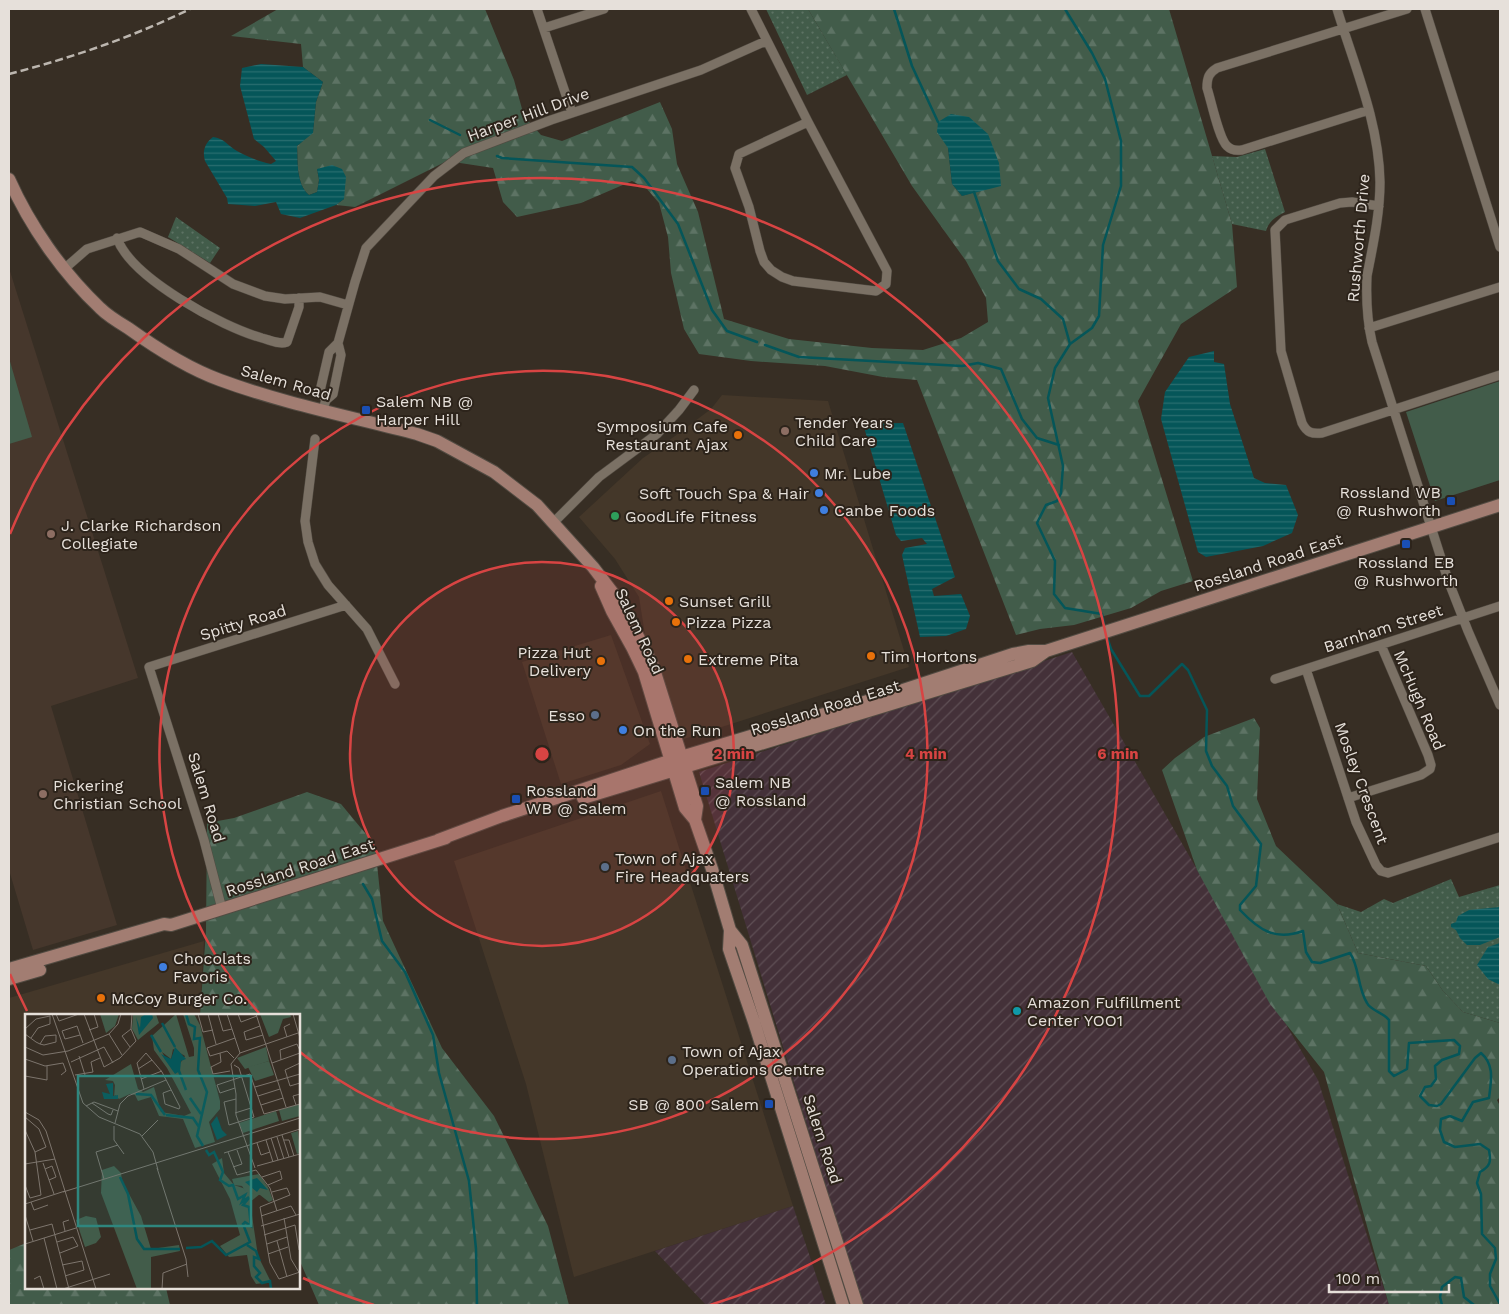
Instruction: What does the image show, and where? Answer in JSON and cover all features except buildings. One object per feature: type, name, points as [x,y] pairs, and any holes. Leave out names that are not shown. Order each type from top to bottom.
[{"type":"main road","name":"Salem Road","points":[[9,179],[16,196],[64,269],[101,309],[142,338],[179,361],[218,380],[258,393],[325,405],[417,434],[437,441],[494,472],[537,505],[554,522],[593,567],[622,605],[653,666],[677,764],[685,808],[696,820],[730,930],[729,949],[757,1031],[843,1305]]},
{"type":"main road","name":"Rossland Road East","points":[[9,969],[164,924],[171,925],[677,764],[1013,654],[1029,651],[1046,651],[1500,505]]},
{"type":"main road","name":"Rossland Road East","points":[[9,979],[168,931],[171,925]]},
{"type":"main road","name":"Salem Road","points":[[730,930],[742,945],[756,986],[857,1305]]},
{"type":"street","points":[[537,9],[572,113]]},
{"type":"street","points":[[544,28],[604,9]]},
{"type":"street","points":[[751,9],[887,271],[886,284],[876,291],[792,282],[782,278],[764,262],[749,207],[735,168],[739,154],[808,122]]},
{"type":"street","name":"Rushworth Drive","points":[[1337,9],[1369,110],[1378,157],[1379,206],[1367,276],[1366,299],[1372,342],[1462,618],[1500,705]]},
{"type":"street","points":[[1369,110],[1242,150],[1236,150],[1229,148],[1222,140],[1207,88],[1207,79],[1210,73],[1217,68],[1407,9]]},
{"type":"street","points":[[1425,9],[1500,247]]},
{"type":"street","name":"Harper Hill Drive","points":[[325,405],[333,394],[341,355],[338,343],[366,248],[434,176],[464,153],[572,113],[701,70],[766,41]]},
{"type":"street","points":[[1379,206],[1352,202],[1340,203],[1285,220],[1275,230],[1280,340],[1284,364],[1302,423],[1306,430],[1313,434],[1322,433],[1500,375]]},
{"type":"street","points":[[64,269],[87,249],[135,233],[144,234],[179,249],[233,284],[264,296],[285,299],[320,297],[348,306]]},
{"type":"street","points":[[117,238],[121,249],[147,275],[168,290],[210,317],[255,336],[280,343],[288,342],[299,307],[299,298]]},
{"type":"street","points":[[1369,328],[1500,287]]},
{"type":"street","name":"Harper Hill Drive","points":[[325,405],[320,391],[329,352],[338,343]]},
{"type":"street","points":[[554,522],[599,477],[657,434],[694,390]]},
{"type":"street","points":[[314,439],[305,521],[308,542],[315,564],[328,585],[367,629],[395,684]]},
{"type":"street","name":"Spitty Road","points":[[150,666],[346,606]]},
{"type":"street","name":"Barnham Street","points":[[1275,679],[1500,606]]},
{"type":"street","name":"McHugh Road","points":[[1348,798],[1421,775],[1430,769],[1431,765],[1381,645]]},
{"type":"street","name":"Salem Road","points":[[150,666],[204,840],[222,909]]},
{"type":"street","name":"Mosley Crescent","points":[[1306,669],[1356,822],[1376,865],[1381,871],[1388,873],[1500,837]]},
{"type":"shaded area","points":[[9,268],[138,678],[51,706],[117,925],[33,950],[9,870]]},
{"type":"shaded area","points":[[722,395],[828,401],[909,667],[684,739],[670,706],[645,635],[639,597],[615,559],[579,517],[643,458],[711,409]]},
{"type":"shaded area","points":[[611,635],[650,744],[621,765],[561,784],[522,662]]},
{"type":"shaded area","points":[[1072,652],[1318,1080],[1389,1305],[862,1305],[699,772]]},
{"type":"shaded area","points":[[661,791],[793,1206],[574,1277],[526,1084],[454,861]]},
{"type":"shaded area","points":[[204,941],[200,1014],[25,1014],[25,1243],[9,1250],[9,998]]},
{"type":"shaded area","points":[[793,1206],[826,1305],[706,1305],[655,1251]]},
{"type":"green space","points":[[278,9],[485,9],[514,80],[524,116],[541,135],[562,141],[660,102],[672,129],[677,164],[698,212],[724,319],[789,339],[872,348],[923,350],[961,338],[988,322],[986,298],[966,261],[912,186],[808,9],[1169,9],[1232,224],[1237,287],[1181,324],[1138,401],[1193,581],[1161,591],[1131,608],[1074,625],[1040,629],[1016,635],[917,380],[883,377],[825,366],[751,361],[699,354],[684,329],[671,273],[668,237],[659,203],[647,189],[632,181],[581,203],[517,217],[503,202],[493,168],[447,161],[355,207],[336,205],[344,199],[317,169],[319,180],[317,192],[309,195],[300,179],[297,146],[313,132],[316,102],[323,82],[303,67],[301,44],[231,36]],"holes":[[[948,148],[974,192],[962,196],[952,184]]]},
{"type":"green space","points":[[766,9],[808,9],[847,75],[807,95]]},
{"type":"green space","points":[[1265,149],[1285,212],[1273,220],[1266,231],[1232,224],[1212,156],[1237,157]]},
{"type":"green space","points":[[176,217],[220,248],[210,263],[168,237]]},
{"type":"green space","points":[[9,358],[32,437],[9,444]]},
{"type":"green space","points":[[1500,381],[1500,480],[1435,501],[1406,412]]},
{"type":"green space","points":[[1254,718],[1260,728],[1257,799],[1276,846],[1337,904],[1358,953],[1426,966],[1443,991],[1463,1012],[1500,1023],[1500,1097],[1497,1100],[1500,1106],[1500,1305],[1389,1305],[1324,1072],[1270,1004],[1197,870],[1162,770],[1204,737]]},
{"type":"green space","points":[[307,792],[341,804],[375,845],[383,921],[442,1048],[494,1116],[548,1226],[569,1305],[319,1305],[300,1261],[300,1014],[200,1014],[206,931],[207,823],[234,818]]},
{"type":"green space","points":[[1451,879],[1459,897],[1500,885],[1500,1023],[1463,1012],[1443,991],[1426,966],[1358,953],[1337,904],[1361,912],[1384,899],[1393,903]]},
{"type":"green space","points":[[25,1243],[25,1289],[166,1289],[170,1305],[9,1305],[9,1250]]},
{"type":"water","points":[[261,64],[303,67],[323,82],[316,102],[313,133],[297,146],[299,172],[302,185],[309,195],[317,192],[319,180],[317,169],[332,165],[342,169],[346,177],[344,199],[336,205],[300,218],[281,214],[276,202],[255,206],[228,204],[227,198],[205,161],[205,148],[213,137],[220,139],[253,159],[271,164],[276,161],[254,139],[240,86],[242,68]]},
{"type":"water","points":[[951,114],[969,117],[988,134],[999,163],[1001,186],[962,196],[952,184],[948,148],[937,132],[938,122]]},
{"type":"water","points":[[1214,351],[1214,362],[1224,364],[1230,404],[1254,478],[1265,483],[1286,485],[1298,515],[1292,533],[1263,546],[1206,557],[1198,552],[1161,419],[1165,392],[1189,357]]},
{"type":"water","points":[[903,423],[955,577],[932,589],[934,596],[961,594],[970,616],[966,629],[946,636],[920,637],[902,555],[905,548],[927,544],[922,538],[901,541],[896,535],[863,424]]},
{"type":"water","points":[[1500,907],[1500,937],[1480,945],[1467,945],[1460,938],[1456,930],[1451,927],[1451,924],[1456,922],[1458,916],[1469,910]]},
{"type":"water","points":[[1500,943],[1500,985],[1488,979],[1477,965],[1488,947]]},
{"type":"waterway","points":[[894,9],[912,66],[938,122]]},
{"type":"waterway","points":[[1065,9],[1092,53],[1105,79],[1121,141],[1121,186],[1103,245],[1099,316],[1092,328],[1070,344],[1055,368],[1048,398],[1063,466],[1061,493],[1057,501],[1046,505],[1037,523],[1055,561],[1054,594],[1065,608],[1102,614],[1105,629]]},
{"type":"waterway","points":[[430,120],[460,135]]},
{"type":"waterway","points":[[497,156],[502,158],[632,167],[644,178],[678,224],[712,310],[727,331],[757,342]]},
{"type":"waterway","points":[[974,192],[998,261],[1019,289],[1041,299],[1063,319],[1070,344]]},
{"type":"waterway","points":[[765,345],[799,357],[962,366],[978,363],[1001,369],[1022,419],[1037,438],[1059,445]]},
{"type":"waterway","points":[[1107,637],[1111,649],[1140,696],[1149,696],[1182,664],[1188,670],[1207,710],[1206,751],[1212,766],[1227,786],[1233,806],[1261,844],[1256,886],[1240,905],[1240,910],[1254,923],[1268,932],[1284,935],[1303,931],[1306,952],[1312,962],[1320,963],[1350,953],[1367,1003],[1371,1008],[1389,1020],[1389,1071],[1394,1076],[1407,1069],[1409,1043],[1454,1040],[1460,1046],[1459,1054],[1442,1060],[1435,1066],[1436,1079],[1431,1086],[1425,1087],[1420,1096],[1429,1105],[1437,1106],[1441,1104],[1475,1058],[1481,1053],[1488,1063],[1491,1074],[1489,1098],[1473,1102],[1462,1121],[1450,1116],[1441,1119],[1440,1130],[1444,1142],[1455,1147],[1480,1144],[1489,1150],[1489,1163],[1480,1172],[1477,1183],[1481,1194],[1482,1234],[1495,1248],[1496,1259],[1490,1274],[1490,1286],[1500,1304]]},
{"type":"waterway","points":[[363,884],[372,899],[382,941],[405,972],[433,1035],[439,1073],[469,1181],[476,1249],[477,1305]]},
{"type":"waterway","points":[[1442,1305],[1440,1297],[1442,1287],[1455,1277],[1461,1278],[1464,1297],[1474,1305]]},
{"type":"railway","points":[[9,74],[101,46],[146,29],[190,9]]},
{"type":"place","name":"Salem NB @ Harper Hill","points":[[366,410]]},
{"type":"place","name":"Tender Years Child Care","points":[[785,431]]},
{"type":"place","name":"Symposium Cafe Restaurant Ajax","points":[[738,435]]},
{"type":"place","name":"Mr. Lube","points":[[814,473]]},
{"type":"place","name":"Soft Touch Spa & Hair","points":[[819,493]]},
{"type":"place","name":"Rossland WB @ Rushworth","points":[[1451,501]]},
{"type":"place","name":"Canbe Foods","points":[[824,510]]},
{"type":"place","name":"GoodLife Fitness","points":[[615,516]]},
{"type":"place","name":"J. Clarke Richardson Collegiate","points":[[51,534]]},
{"type":"place","name":"Rossland EB @ Rushworth","points":[[1406,544]]},
{"type":"place","name":"Sunset Grill","points":[[669,601]]},
{"type":"place","name":"Pizza Pizza","points":[[676,622]]},
{"type":"place","name":"Tim Hortons","points":[[871,656]]},
{"type":"place","name":"Extreme Pita","points":[[688,659]]},
{"type":"place","name":"Pizza Hut Delivery","points":[[601,661]]},
{"type":"place","name":"Esso","points":[[595,715]]},
{"type":"place","name":"On the Run","points":[[623,730]]},
{"type":"place","name":"Salem NB @ Rossland","points":[[705,791]]},
{"type":"place","name":"Pickering Christian School","points":[[43,794]]},
{"type":"place","name":"Rossland WB @ Salem","points":[[516,799]]},
{"type":"place","name":"Town of Ajax Fire Headquaters","points":[[605,867]]},
{"type":"place","name":"Chocolats Favoris","points":[[163,967]]},
{"type":"place","name":"McCoy Burger Co.","points":[[101,998]]},
{"type":"place","name":"Amazon Fulfillment Center YOO1","points":[[1017,1011]]},
{"type":"place","name":"Town of Ajax Operations Centre","points":[[672,1060]]},
{"type":"place","name":"SB @ 800 Salem","points":[[769,1104]]}]
